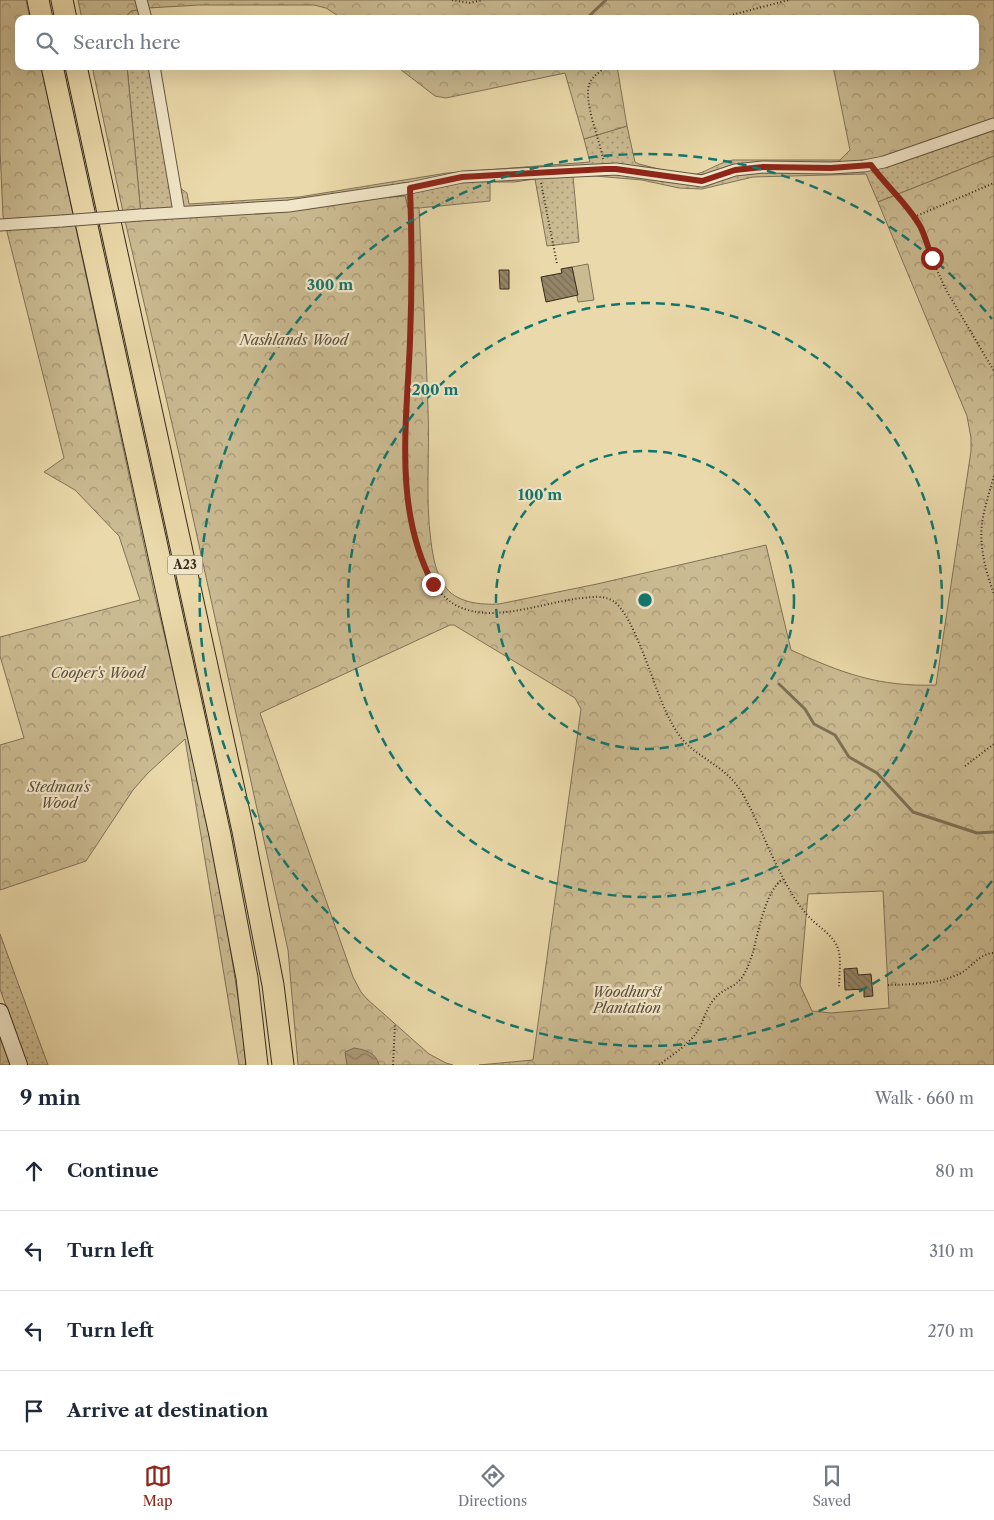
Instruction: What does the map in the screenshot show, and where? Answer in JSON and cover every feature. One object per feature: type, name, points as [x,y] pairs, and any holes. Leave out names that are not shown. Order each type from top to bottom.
[{"type":"highway","points":[[38,0],[41,15]]},
{"type":"highway","points":[[62,0],[65,15]]},
{"type":"highway","name":"A23","points":[[53,70],[220,835],[247,978],[257,1065]]},
{"type":"highway","name":"A23","points":[[77,70],[243,831],[273,985],[283,1065]]},
{"type":"main road","points":[[0,1012],[19,1065]]},
{"type":"street","points":[[141,0],[145,15]]},
{"type":"street","points":[[155,70],[180,212]]},
{"type":"street","points":[[0,225],[289,206],[410,188],[462,177],[616,169],[702,181],[735,170],[763,167],[831,168],[871,165],[994,124]]},
{"type":"path","points":[[452,0],[469,3],[483,0]]},
{"type":"path","points":[[731,15],[789,0]]},
{"type":"path","points":[[602,70],[590,82],[588,89],[590,108],[605,169]]},
{"type":"path","points":[[871,165],[920,227],[946,290],[994,371]]},
{"type":"path","points":[[539,173],[557,264]]},
{"type":"path","points":[[914,217],[994,183]]},
{"type":"path","points":[[410,188],[412,266],[405,477],[410,518],[421,559],[430,577],[440,594],[452,604],[474,613],[504,612],[572,599],[597,597],[614,601],[622,609],[664,709],[674,727],[684,742],[724,771],[739,788],[784,879],[803,910],[837,946],[839,987]]},
{"type":"path","points":[[994,476],[983,518],[982,535],[986,570],[994,594]]},
{"type":"path","points":[[965,766],[994,744]]},
{"type":"path","points":[[659,1065],[696,1033],[708,1007],[717,996],[742,979],[753,952],[756,934],[774,887],[784,879]]},
{"type":"path","points":[[888,985],[924,984],[940,981],[960,973],[988,953],[994,953]]},
{"type":"path","points":[[393,1065],[395,1023]]},
{"type":"green space","points":[[0,0],[26,0],[29,15],[15,15],[15,70],[42,70],[155,596],[197,770],[228,934],[242,1023],[246,1065],[239,1065],[185,739],[148,773],[133,790],[86,861],[0,890],[0,745],[24,738],[0,656],[0,637],[140,600],[119,536],[75,490],[44,472],[64,458],[3,216],[0,149]]},
{"type":"green space","points":[[78,0],[994,0],[994,124],[884,162],[840,167],[840,160],[850,150],[834,70],[979,70],[979,15],[337,15],[326,8],[314,5],[199,5],[148,8],[131,11],[128,15],[81,15]]},
{"type":"green space","points":[[148,8],[149,15],[128,15],[131,11]]},
{"type":"green space","points":[[93,70],[127,70],[141,215],[289,206],[405,196],[408,208],[419,208],[428,409],[429,525],[437,570],[444,585],[455,596],[469,602],[499,604],[597,584],[766,545],[791,650],[861,677],[896,684],[936,685],[971,451],[971,438],[967,416],[878,202],[994,156],[994,1065],[479,1065],[533,1060],[581,709],[575,698],[454,625],[450,625],[260,713],[353,977],[361,992],[429,1054],[453,1065],[298,1065],[288,950],[179,454],[123,212]],"holes":[[[883,891],[889,1008],[831,1013],[812,1011],[800,985],[808,894]]]},
{"type":"green space","points":[[127,70],[160,70],[180,188],[187,193],[189,204],[299,197],[447,173],[590,162],[584,139],[627,126],[635,162],[692,175],[733,160],[840,160],[840,167],[994,124],[994,156],[878,202],[866,174],[753,177],[702,189],[679,188],[642,180],[573,176],[579,242],[547,246],[535,179],[514,182],[490,182],[490,201],[419,208],[408,208],[405,196],[141,215]]},
{"type":"green space","points":[[401,70],[618,70],[627,126],[584,139],[565,73],[446,98],[435,96]]},
{"type":"green space","points":[[588,264],[594,300],[578,302],[572,267]]},
{"type":"green space","points":[[0,934],[48,1065],[27,1065],[0,989]]},
{"type":"green space","points":[[0,1012],[19,1065],[0,1065]]},
{"type":"water","points":[[354,1048],[373,1054],[379,1065],[347,1065],[345,1052]]},
{"type":"building","points":[[572,267],[578,295],[546,302],[541,277],[562,273],[561,269]]},
{"type":"building","points":[[499,270],[509,270],[509,289],[500,289]]},
{"type":"building","points":[[857,968],[858,975],[871,974],[873,996],[864,997],[864,989],[845,990],[844,969]]},
{"type":"waterway","points":[[590,15],[606,0]]},
{"type":"waterway","points":[[779,684],[805,709],[814,724],[835,735],[849,757],[877,773],[913,812],[977,833],[994,832]]},
{"type":"route","points":[[433,584],[421,559],[416,541],[410,518],[405,477],[412,266],[410,188],[462,177],[605,169],[634,171],[702,181],[735,170],[763,167],[831,168],[871,165],[914,217],[932,258]]},
{"type":"park label","name":"Nashlands Wood","points":[[294,340]]},
{"type":"park label","name":"Cooper's Wood","points":[[98,673]]},
{"type":"park label","name":"Stedman's Wood","points":[[59,796]]},
{"type":"park label","name":"Woodhurst Plantation","points":[[627,1000]]}]
